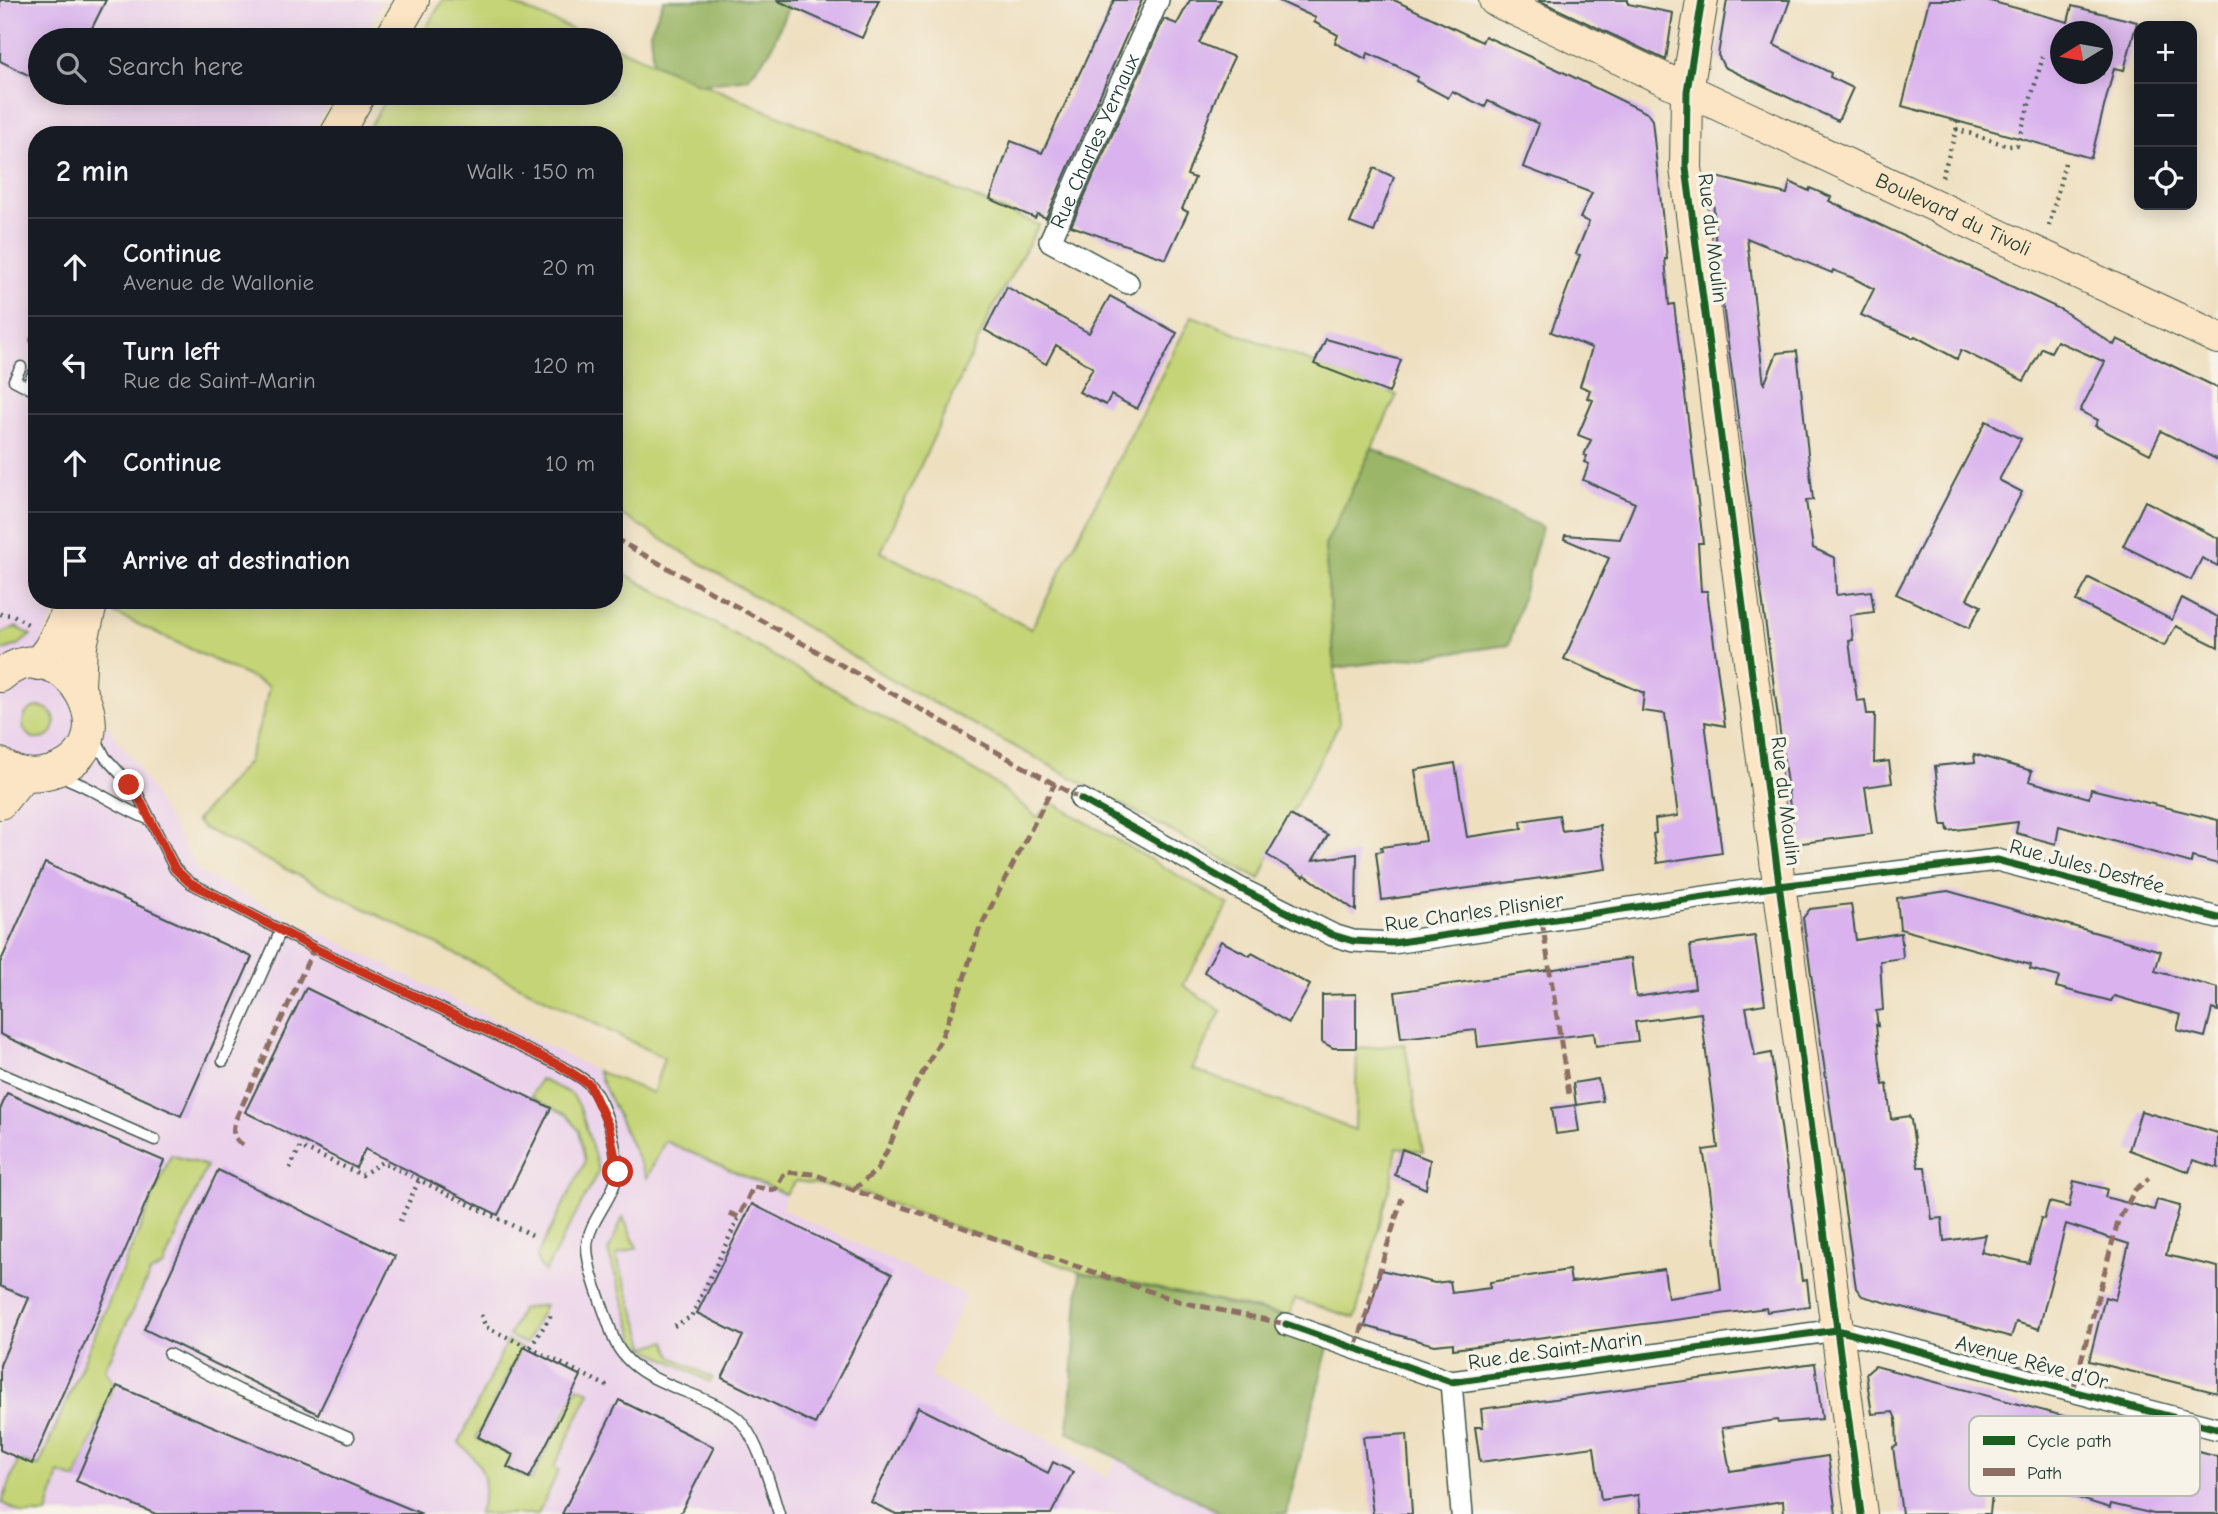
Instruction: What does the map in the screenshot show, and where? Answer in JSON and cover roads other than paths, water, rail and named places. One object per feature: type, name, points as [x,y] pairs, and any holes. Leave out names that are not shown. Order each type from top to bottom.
[{"type":"street","points":[[397,28],[413,0]]},
{"type":"street","name":"Rue Charles Yernaux","points":[[1128,283],[1050,241],[1158,0]]},
{"type":"street","name":"Boulevard du Tivoli","points":[[1495,0],[2218,338]]},
{"type":"street","name":"Rue du Moulin","points":[[1702,0],[1687,91],[1685,168],[1861,1514]]},
{"type":"street","points":[[341,126],[353,105]]},
{"type":"street","points":[[38,664],[50,648],[70,609]]},
{"type":"street","points":[[0,803],[24,770],[63,768],[76,757],[90,726],[89,711],[79,686],[81,645],[90,609]]},
{"type":"street","points":[[0,676],[20,666],[38,664],[60,671],[79,686]]},
{"type":"street","name":"Rue Charles Plisnier","points":[[1081,799],[1239,888],[1333,935],[1362,942],[1393,943],[1779,887]]},
{"type":"street","name":"Rue Jules Destrée","points":[[1779,887],[1997,860],[2218,918]]},
{"type":"street","name":"Rue de Saint-Marin","points":[[1286,1324],[1451,1382],[1837,1330]]},
{"type":"street","name":"Avenue Rêve d'Or","points":[[1837,1330],[2168,1416]]},
{"type":"street","points":[[1451,1382],[1462,1514]]},
{"type":"street","name":"Avenue Rêve d'Or","points":[[2200,1424],[2218,1429]]},
{"type":"lane","points":[[21,367],[13,380],[28,388]]},
{"type":"lane","points":[[90,726],[105,758],[136,792],[179,875],[281,930],[561,1066],[589,1084],[609,1127],[617,1155],[616,1180],[587,1244],[589,1263],[618,1349],[641,1370],[736,1418],[749,1431],[779,1514]]},
{"type":"lane","points":[[24,770],[92,787],[122,809],[148,819]]},
{"type":"lane","points":[[223,1061],[281,930]]},
{"type":"lane","points":[[0,1073],[155,1140]]},
{"type":"lane","points":[[169,1354],[251,1395],[349,1437]]}]
